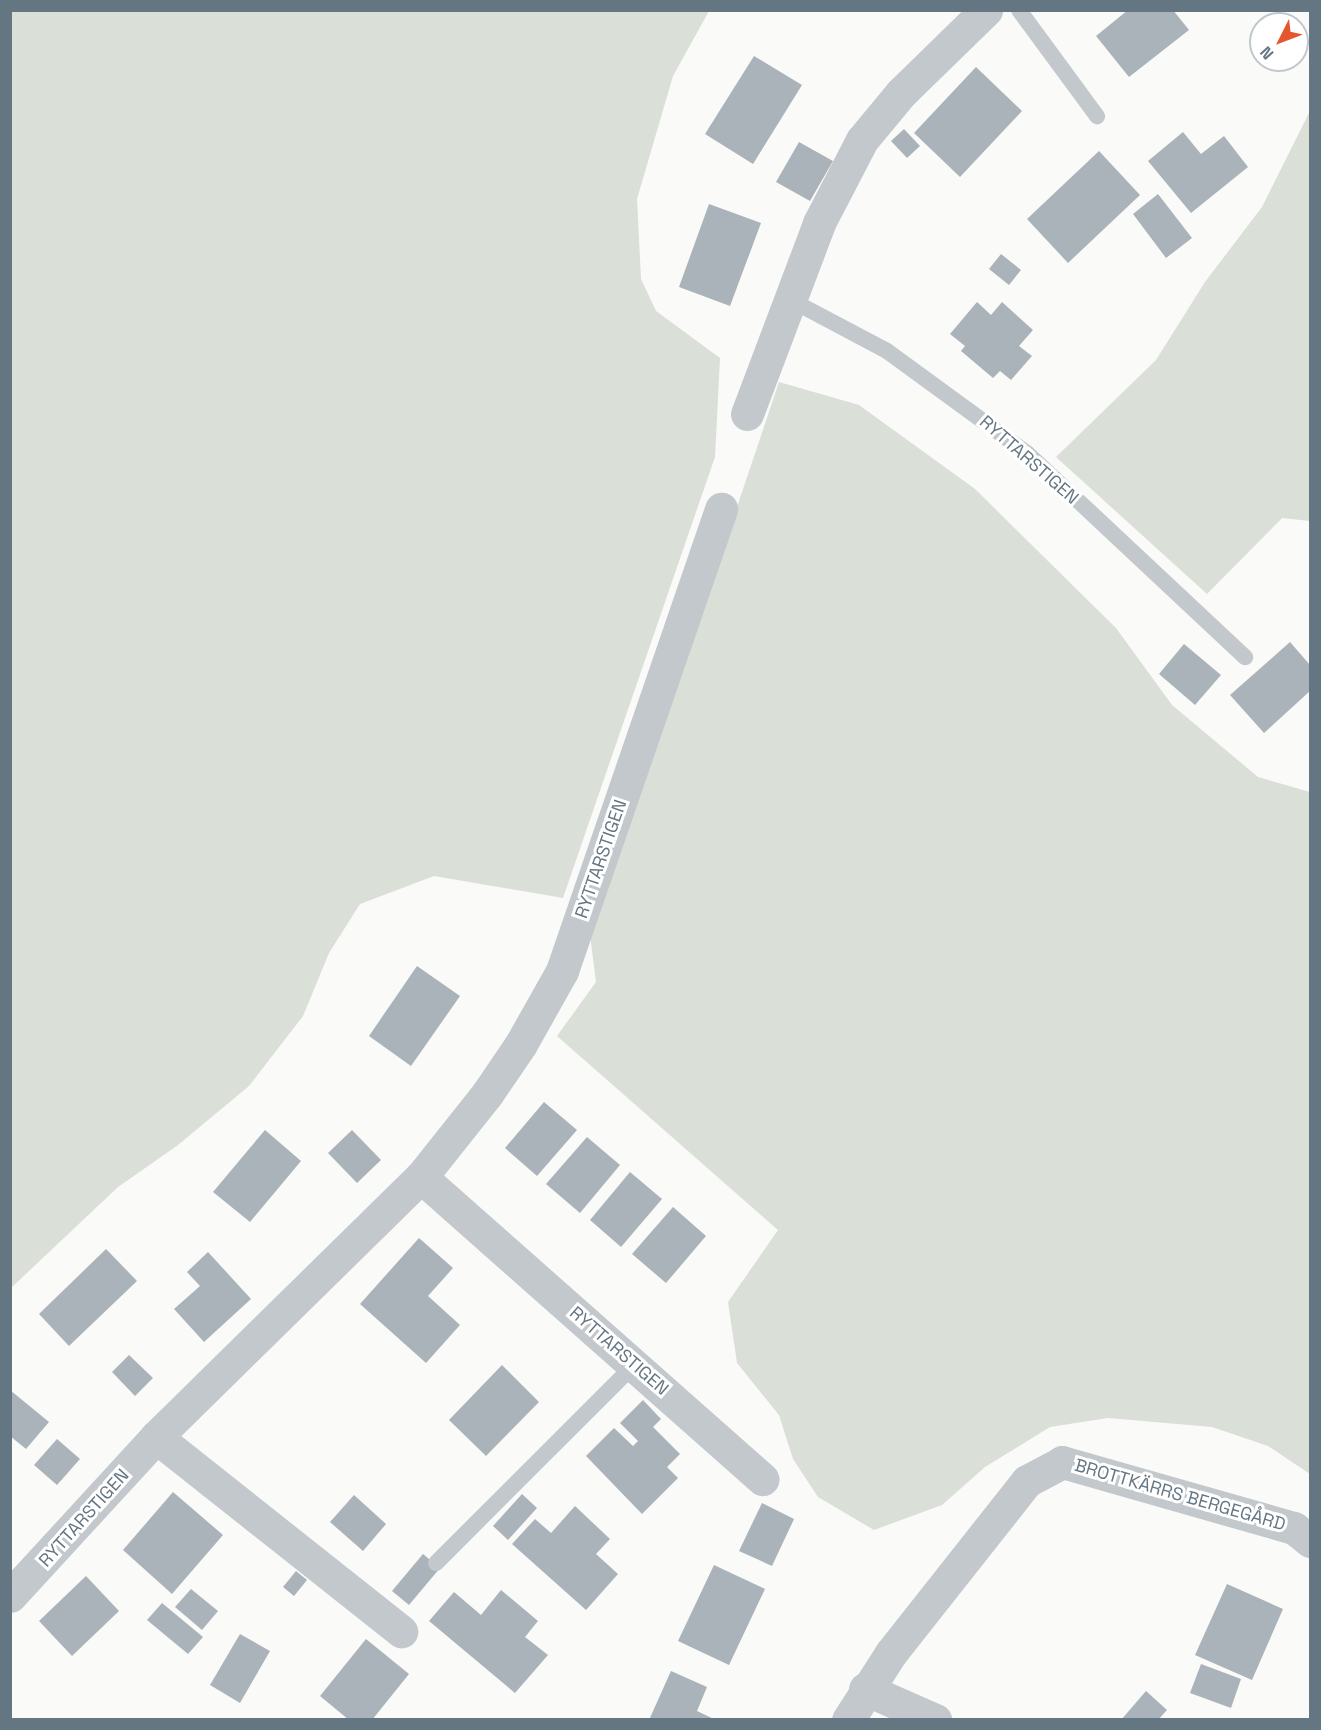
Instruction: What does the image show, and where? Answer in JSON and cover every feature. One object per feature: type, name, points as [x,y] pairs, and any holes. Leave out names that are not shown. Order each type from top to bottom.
[{"type":"street","points":[[747,414],[787,298],[819,223],[862,140],[901,93],[986,10]]},
{"type":"street","name":"RYTTARSTIGEN","points":[[10,1596],[156,1437],[421,1177],[488,1094],[562,971],[721,509]]},
{"type":"street","name":"RYTTARSTIGEN","points":[[421,1177],[635,1364],[762,1479]]},
{"type":"street","points":[[156,1437],[401,1631]]},
{"type":"street","name":"BROTTKÄRRS BERGEGÅRD","points":[[848,1719],[865,1689],[1027,1480],[1062,1462],[1294,1528],[1311,1541]]},
{"type":"street","points":[[865,1689],[935,1719]]},
{"type":"lane","points":[[1019,10],[1097,116]]},
{"type":"lane","name":"RYTTARSTIGEN","points":[[787,298],[887,351],[1019,446],[1245,657]]},
{"type":"lane","points":[[436,1563],[635,1364]]},
{"type":"shaded area","points":[[11,10],[709,11],[673,76],[637,199],[641,279],[656,311],[720,358],[715,457],[563,898],[434,876],[360,904],[329,953],[303,1016],[249,1086],[178,1145],[118,1187],[11,1288]]},
{"type":"shaded area","points":[[1310,111],[1310,521],[1282,518],[1207,594],[1056,457],[1156,360],[1205,282],[1262,207]]},
{"type":"shaded area","points":[[779,382],[859,405],[975,489],[1116,628],[1172,705],[1258,777],[1310,792],[1310,1474],[1268,1446],[1212,1427],[1108,1418],[1050,1427],[985,1467],[942,1505],[874,1530],[818,1497],[793,1459],[779,1415],[737,1363],[728,1302],[778,1230],[557,1036],[596,982],[589,927],[657,745]]},
{"type":"building","points":[[1128,10],[1173,10],[1189,30],[1129,77],[1096,36]]},
{"type":"building","points":[[754,56],[802,85],[753,164],[705,134]]},
{"type":"building","points":[[976,67],[1022,111],[960,177],[914,133]]},
{"type":"building","points":[[904,129],[920,146],[907,158],[891,141]]},
{"type":"building","points":[[1183,132],[1201,154],[1224,136],[1248,167],[1191,213],[1148,161]]},
{"type":"building","points":[[799,142],[833,161],[810,201],[776,182]]},
{"type":"building","points":[[1099,151],[1140,195],[1068,263],[1027,219]]},
{"type":"building","points":[[1158,194],[1192,238],[1166,258],[1133,214]]},
{"type":"building","points":[[709,204],[761,223],[730,306],[679,287]]},
{"type":"building","points":[[1001,254],[1021,270],[1009,285],[989,269]]},
{"type":"building","points":[[977,302],[991,315],[1002,302],[1033,330],[1019,346],[1032,356],[1011,380],[1000,371],[993,378],[961,351],[965,346],[950,334]]},
{"type":"building","points":[[1290,642],[1310,665],[1310,691],[1264,733],[1230,695]]},
{"type":"building","points":[[1184,644],[1221,675],[1195,705],[1159,674]]},
{"type":"building","points":[[417,966],[460,996],[411,1066],[369,1036]]},
{"type":"building","points":[[544,1102],[577,1130],[537,1176],[505,1148]]},
{"type":"building","points":[[265,1130],[301,1161],[250,1222],[213,1192]]},
{"type":"building","points":[[352,1130],[381,1160],[357,1183],[328,1153]]},
{"type":"building","points":[[587,1137],[620,1165],[580,1213],[546,1184]]},
{"type":"building","points":[[630,1172],[662,1199],[621,1247],[590,1220]]},
{"type":"building","points":[[673,1207],[706,1236],[666,1283],[632,1254]]},
{"type":"building","points":[[419,1238],[453,1268],[428,1296],[460,1325],[426,1363],[360,1304]]},
{"type":"building","points":[[106,1249],[137,1281],[69,1346],[39,1314]]},
{"type":"building","points":[[208,1252],[251,1299],[204,1342],[174,1309],[200,1286],[187,1272]]},
{"type":"building","points":[[129,1355],[153,1378],[135,1396],[112,1372]]},
{"type":"building","points":[[502,1365],[539,1402],[486,1456],[449,1420]]},
{"type":"building","points":[[10,1390],[49,1422],[26,1449],[10,1436]]},
{"type":"building","points":[[643,1400],[661,1419],[653,1427],[680,1454],[667,1467],[678,1478],[642,1514],[586,1456],[614,1428],[633,1446],[638,1441],[620,1423]]},
{"type":"building","points":[[57,1439],[80,1459],[57,1485],[34,1465]]},
{"type":"building","points":[[173,1492],[223,1535],[172,1594],[123,1550]]},
{"type":"building","points":[[522,1494],[537,1508],[508,1540],[493,1526]]},
{"type":"building","points":[[354,1495],[386,1524],[363,1551],[330,1522]]},
{"type":"building","points":[[762,1503],[794,1519],[772,1566],[739,1551]]},
{"type":"building","points":[[575,1506],[610,1539],[596,1554],[618,1574],[586,1610],[512,1544],[535,1519],[551,1533]]},
{"type":"building","points":[[423,1554],[440,1568],[409,1605],[392,1591]]},
{"type":"building","points":[[714,1565],[765,1589],[729,1665],[678,1641]]},
{"type":"building","points":[[296,1571],[307,1580],[294,1596],[283,1587]]},
{"type":"building","points":[[86,1576],[119,1611],[72,1656],[39,1621]]},
{"type":"building","points":[[1227,1584],[1283,1609],[1252,1680],[1195,1655]]},
{"type":"building","points":[[191,1589],[218,1611],[202,1630],[175,1607]]},
{"type":"building","points":[[501,1590],[538,1621],[525,1637],[548,1655],[515,1693],[429,1621],[454,1592],[481,1615]]},
{"type":"building","points":[[162,1603],[203,1637],[188,1654],[147,1620]]},
{"type":"building","points":[[240,1634],[270,1651],[240,1703],[210,1685]]},
{"type":"building","points":[[366,1639],[409,1674],[372,1720],[349,1720],[320,1696]]},
{"type":"building","points":[[1201,1664],[1241,1679],[1231,1708],[1190,1693]]},
{"type":"building","points":[[671,1671],[707,1687],[697,1711],[716,1720],[649,1720]]},
{"type":"building","points":[[1146,1691],[1167,1710],[1158,1720],[1121,1720]]}]
